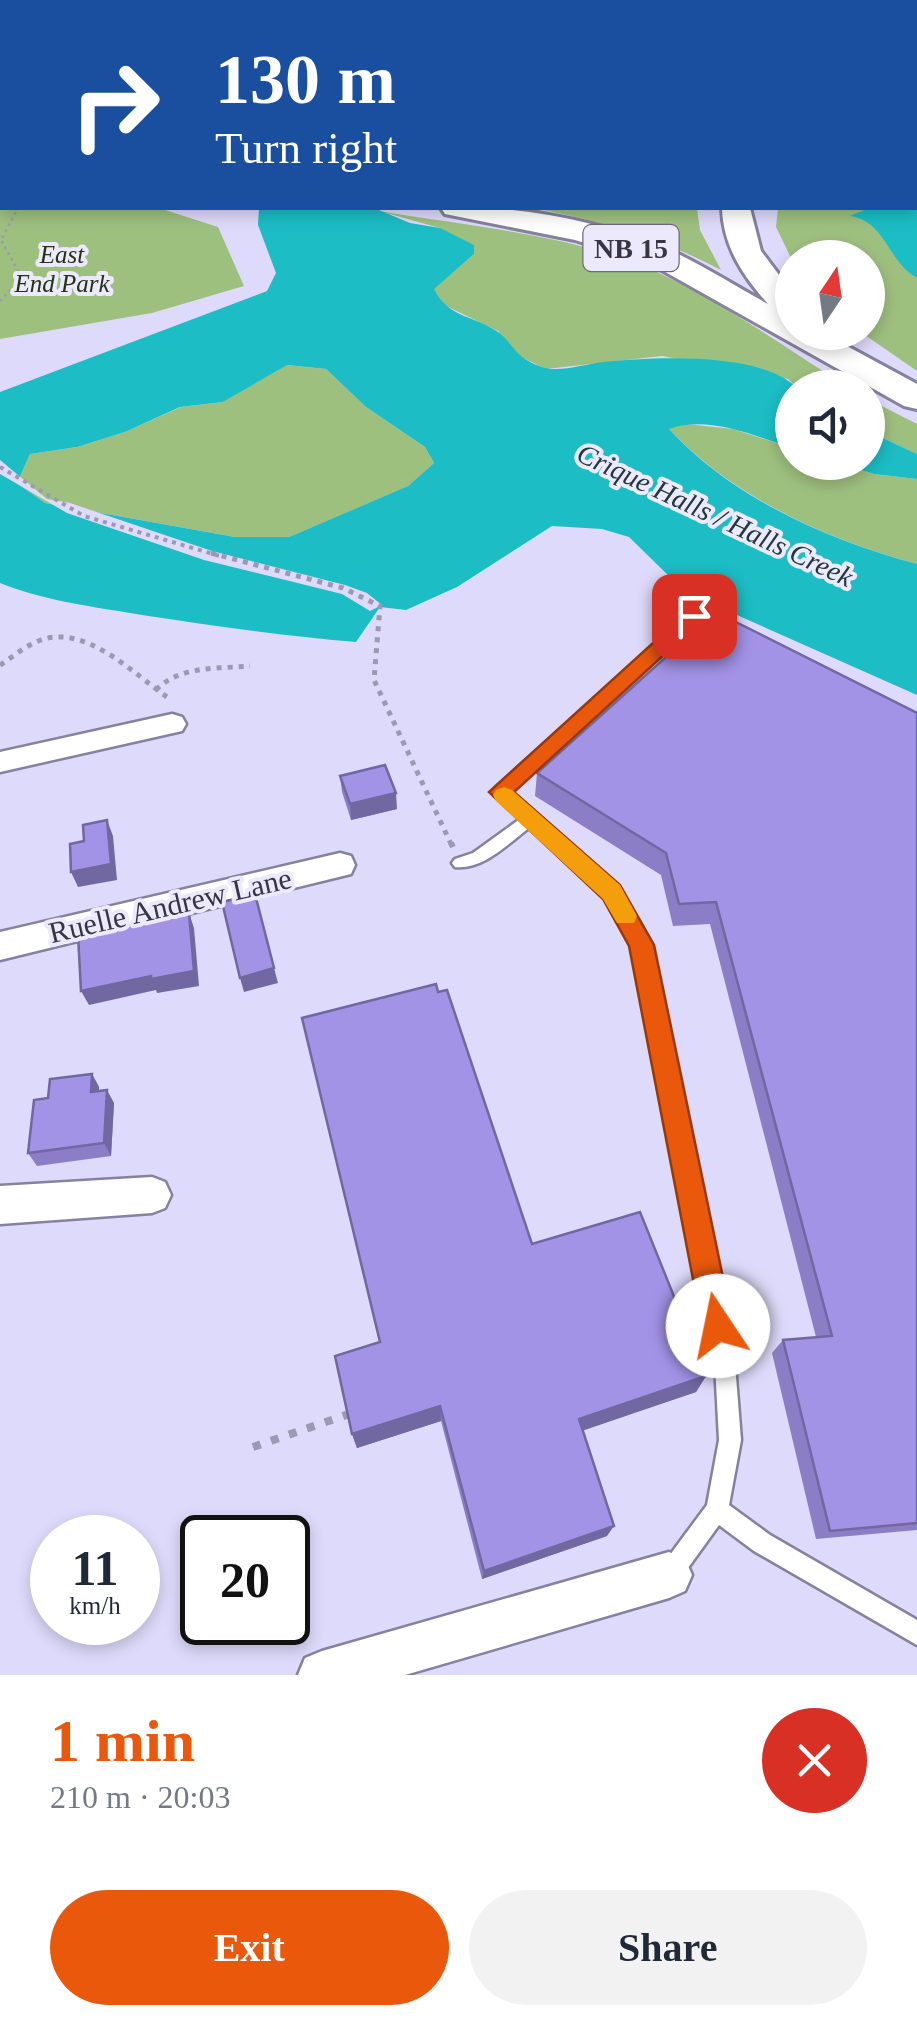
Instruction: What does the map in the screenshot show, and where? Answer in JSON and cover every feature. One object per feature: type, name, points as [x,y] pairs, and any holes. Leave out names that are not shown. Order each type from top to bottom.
[{"type":"highway","name":"NB 15","points":[[465,210],[582,232],[662,258],[775,321]]},
{"type":"highway","points":[[736,210],[740,237],[752,264],[775,290]]},
{"type":"highway","name":"NB 15","points":[[825,350],[917,398]]},
{"type":"highway","points":[[832,350],[842,360]]},
{"type":"street","points":[[0,762],[172,724]]},
{"type":"street","name":"Ruelle Andrew Lane","points":[[0,946],[340,865]]},
{"type":"street","points":[[0,1204],[152,1195]]},
{"type":"street","points":[[322,1675],[669,1575]]},
{"type":"lane","points":[[669,1575],[716,1510],[730,1440],[726,1364],[641,945],[612,892],[500,792],[694,616],[728,633]]},
{"type":"lane","points":[[460,863],[478,858],[530,819]]},
{"type":"lane","points":[[716,1510],[762,1543],[917,1633]]},
{"type":"path","points":[[0,301],[22,278],[1,240],[17,210]]},
{"type":"path","points":[[0,250],[6,249]]},
{"type":"path","points":[[0,467],[84,516],[343,588],[380,606],[374,680],[460,863]]},
{"type":"path","points":[[0,665],[46,638],[90,645],[167,697],[172,724]]},
{"type":"path","points":[[156,690],[161,682],[179,674],[250,666]]},
{"type":"path","points":[[253,1447],[349,1414]]},
{"type":"green space","name":"East End Park","points":[[0,210],[165,210],[218,227],[244,286],[152,313],[0,339]]},
{"type":"green space","points":[[544,210],[697,210],[700,230],[721,270],[630,232]]},
{"type":"green space","points":[[778,210],[865,210],[854,215],[874,227],[884,240],[782,240],[776,227]]},
{"type":"green space","points":[[379,211],[546,238],[643,266],[722,307],[775,341],[775,350],[790,350],[821,370],[775,370],[775,377],[662,356],[546,369],[515,354],[498,331],[442,304],[433,289],[474,254],[440,228]]},
{"type":"green space","points":[[885,241],[900,264],[917,278],[917,371],[885,349]]},
{"type":"green space","points":[[286,365],[326,369],[366,407],[425,447],[434,463],[408,486],[289,537],[235,537],[45,503],[17,483],[30,454],[77,447],[125,432],[181,407],[223,402]]},
{"type":"green space","points":[[885,408],[917,424],[917,454],[885,439]]},
{"type":"green space","points":[[687,424],[733,429],[775,443],[775,480],[885,480],[885,475],[917,479],[917,564],[850,542],[783,513],[721,475],[668,428]]},
{"type":"water","name":"Crique Halls / Halls Creek","points":[[259,210],[379,210],[410,223],[440,228],[474,245],[474,254],[434,289],[446,305],[495,330],[525,359],[542,367],[564,369],[603,362],[704,359],[775,374],[775,442],[715,426],[699,424],[669,429],[722,476],[783,513],[850,542],[917,564],[917,695],[721,608],[672,579],[629,537],[602,529],[552,526],[457,587],[406,610],[380,607],[356,642],[106,609],[52,599],[0,583],[0,392],[267,291],[276,273],[258,225]],"holes":[[[287,365],[326,369],[366,407],[425,447],[434,463],[408,486],[289,537],[235,537],[45,503],[17,483],[30,454],[77,447],[125,432],[180,407],[223,402]]]},
{"type":"water","points":[[864,210],[917,210],[917,278],[899,263],[885,240],[862,219],[850,216]]},
{"type":"water","points":[[885,439],[917,454],[917,479],[885,475]]},
{"type":"pier","points":[[0,460],[47,499],[70,503],[212,551],[345,585],[367,593],[382,605],[370,611],[342,594],[204,560],[67,513],[0,474]]},
{"type":"building","points":[[716,612],[917,713],[917,1523],[830,1531],[783,1340],[832,1336],[716,902],[679,904],[666,853],[537,773]]},
{"type":"building","points":[[385,765],[396,793],[350,804],[340,776]]},
{"type":"building","points":[[107,820],[111,864],[71,872],[70,844],[84,841],[83,825]]},
{"type":"building","points":[[255,894],[274,968],[240,978],[222,902]]},
{"type":"building","points":[[189,913],[194,971],[81,991],[78,935]]},
{"type":"building","points":[[436,984],[438,992],[447,990],[532,1244],[640,1212],[706,1376],[579,1419],[614,1526],[484,1571],[440,1406],[352,1434],[335,1356],[380,1342],[302,1018]]},
{"type":"building","points":[[92,1074],[91,1092],[107,1090],[104,1143],[28,1153],[34,1100],[48,1098],[50,1079]]},
{"type":"slow traffic","points":[[504,795],[612,892],[625,916]]},
{"type":"route","points":[[694,616],[500,792],[612,892],[641,945],[718,1326]]}]
